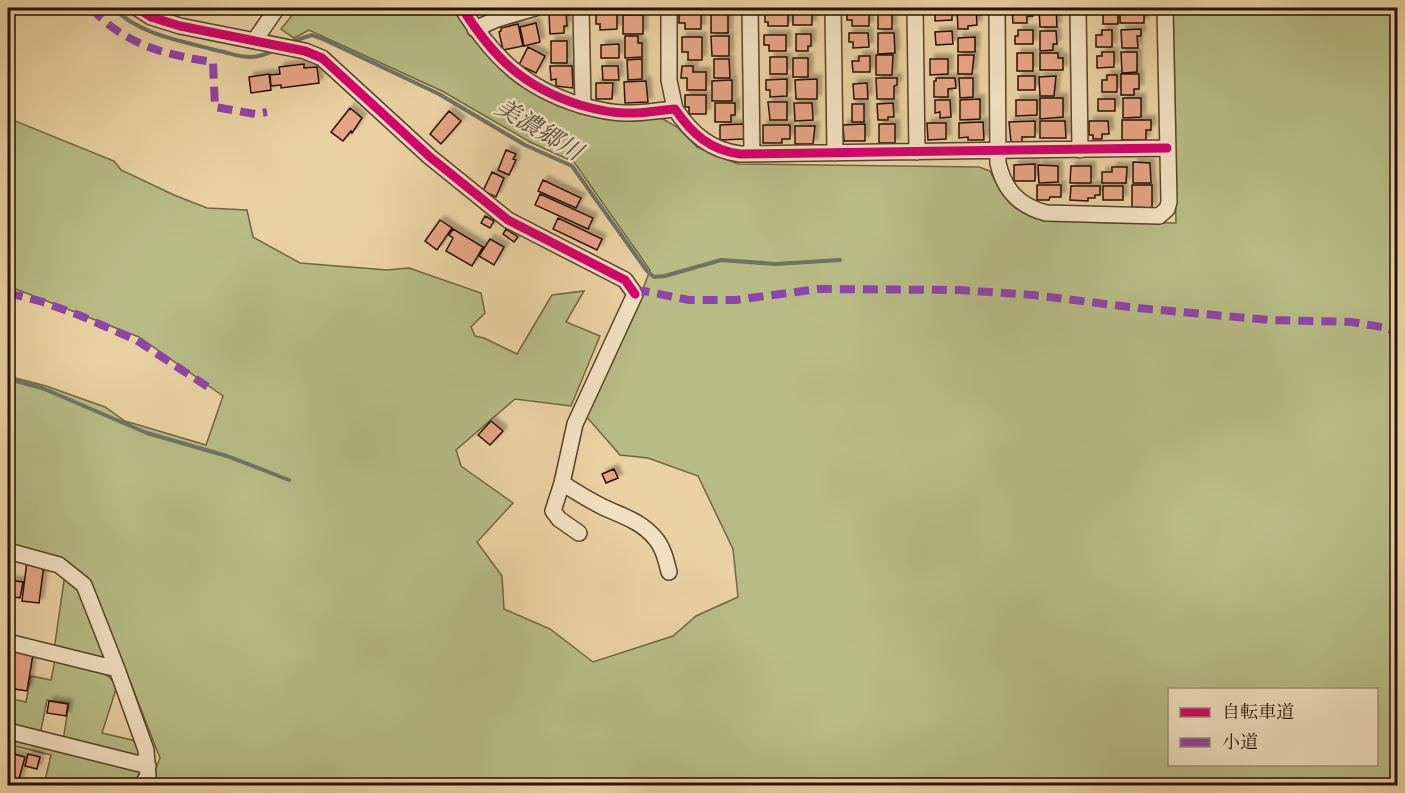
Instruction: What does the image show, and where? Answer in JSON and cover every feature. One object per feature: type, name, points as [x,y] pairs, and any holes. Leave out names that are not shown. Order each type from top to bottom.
[{"type":"street","points":[[137,8],[151,17],[180,26],[305,51],[322,58],[430,157],[507,220],[625,280],[635,294],[575,424],[562,483],[553,511],[559,519],[579,533]]},
{"type":"street","points":[[255,40],[277,8]]},
{"type":"street","points":[[462,8],[483,40],[504,63],[548,93],[596,110],[625,114],[675,109]]},
{"type":"street","points":[[476,29],[497,19],[535,8]]},
{"type":"street","points":[[581,8],[583,106]]},
{"type":"street","points":[[669,8],[669,80],[675,109],[699,138],[724,152],[752,154],[1167,148]]},
{"type":"street","points":[[750,8],[752,154]]},
{"type":"street","points":[[833,8],[835,153]]},
{"type":"street","points":[[915,8],[917,152]]},
{"type":"street","points":[[997,8],[999,151],[1001,177],[1011,193],[1020,202],[1034,210],[1046,213],[1159,216],[1167,209],[1169,202],[1165,8]]},
{"type":"street","points":[[1078,8],[1080,150]]},
{"type":"street","points":[[562,483],[585,498],[631,519],[646,529],[656,538],[669,572]]},
{"type":"street","points":[[8,551],[59,565],[84,585],[146,750],[148,776],[141,786]]},
{"type":"street","points":[[8,642],[117,669]]},
{"type":"street","points":[[8,731],[148,766]]},
{"type":"green space","points":[[298,8],[456,8],[474,39],[486,53],[536,93],[658,116],[677,127],[697,147],[738,164],[979,167],[990,171],[1006,199],[1025,213],[1090,222],[1176,223],[1173,8],[1397,8],[1397,785],[149,785],[160,758],[91,582],[58,558],[8,546],[8,376],[46,386],[105,407],[125,421],[206,445],[223,396],[139,337],[8,286],[8,118],[114,161],[121,170],[207,208],[247,210],[253,237],[300,263],[387,270],[409,268],[481,293],[485,313],[471,327],[475,336],[517,354],[552,295],[584,291],[566,322],[600,336],[571,406],[515,399],[456,450],[461,466],[513,503],[477,542],[502,576],[504,609],[550,629],[593,662],[673,636],[696,616],[738,597],[733,549],[698,476],[648,458],[620,455],[585,415],[633,316],[650,270],[574,162],[530,142],[442,91],[309,30],[294,38],[281,29]]},
{"type":"green space","points":[[65,574],[85,595],[113,662],[54,650]]},
{"type":"green space","points":[[55,660],[89,667],[111,679],[117,686],[102,733],[136,741],[140,756],[135,759],[63,741],[69,703],[47,700],[40,735],[8,727],[8,698],[26,702],[31,676],[51,680]]},
{"type":"green space","points":[[8,736],[143,770],[135,785],[44,785],[51,755],[11,745],[8,758]]},
{"type":"building","points":[[625,8],[642,8],[642,12],[626,12]]},
{"type":"building","points":[[1012,8],[1033,8],[1033,16],[1027,16],[1027,23],[1013,23]]},
{"type":"building","points":[[1039,8],[1056,8],[1057,27],[1040,27]]},
{"type":"building","points":[[1118,8],[1118,24],[1103,24],[1103,9]]},
{"type":"building","points":[[1120,8],[1144,8],[1144,23],[1120,23]]},
{"type":"building","points":[[935,9],[952,9],[952,20],[935,21]]},
{"type":"building","points":[[976,9],[977,25],[968,26],[968,29],[958,29],[957,10]]},
{"type":"building","points":[[765,10],[788,10],[788,26],[768,26],[768,22],[765,22]]},
{"type":"building","points":[[847,10],[869,10],[869,26],[852,26],[852,20],[847,20]]},
{"type":"building","points":[[878,10],[888,10],[888,13],[892,13],[892,29],[878,29]]},
{"type":"building","points":[[793,11],[810,11],[812,25],[793,25]]},
{"type":"building","points":[[566,12],[567,26],[564,26],[564,33],[550,34],[549,13]]},
{"type":"building","points":[[728,12],[728,33],[711,33],[711,13]]},
{"type":"building","points":[[617,13],[617,29],[600,30],[600,24],[596,24],[596,14]]},
{"type":"building","points":[[679,13],[701,13],[701,29],[685,29],[685,23],[679,23]]},
{"type":"building","points":[[623,15],[643,15],[643,34],[623,34]]},
{"type":"building","points":[[536,23],[540,42],[524,46],[520,27]]},
{"type":"building","points":[[518,24],[523,46],[503,50],[499,32],[501,28]]},
{"type":"building","points":[[1141,29],[1141,36],[1137,36],[1138,48],[1122,48],[1121,30]]},
{"type":"building","points":[[1018,30],[1033,30],[1033,44],[1015,44]]},
{"type":"building","points":[[1102,30],[1112,30],[1112,47],[1096,47],[1096,35],[1102,35]]},
{"type":"building","points":[[952,31],[953,44],[936,45],[935,32]]},
{"type":"building","points":[[1040,31],[1056,31],[1057,44],[1053,44],[1053,50],[1040,51]]},
{"type":"building","points":[[849,33],[868,33],[869,47],[853,48],[853,42],[849,42]]},
{"type":"building","points":[[878,33],[894,33],[895,53],[878,54]]},
{"type":"building","points":[[796,34],[811,34],[811,46],[808,46],[808,51],[796,51]]},
{"type":"building","points":[[764,35],[786,35],[786,51],[769,51],[769,45],[764,45]]},
{"type":"building","points":[[625,36],[638,36],[638,43],[642,43],[642,57],[625,58]]},
{"type":"building","points":[[711,36],[729,36],[729,56],[712,56]]},
{"type":"building","points":[[682,37],[702,37],[702,60],[688,60],[688,52],[682,52]]},
{"type":"building","points":[[975,37],[975,52],[958,52],[958,38]]},
{"type":"building","points":[[551,41],[567,41],[567,63],[551,63]]},
{"type":"building","points":[[619,44],[619,58],[601,58],[601,45]]},
{"type":"building","points":[[528,47],[545,56],[536,73],[519,65]]},
{"type":"building","points":[[1102,52],[1114,52],[1114,67],[1097,68],[1097,56],[1102,56]]},
{"type":"building","points":[[1121,52],[1137,52],[1137,72],[1122,73]]},
{"type":"building","points":[[1017,53],[1033,53],[1033,71],[1017,71]]},
{"type":"building","points":[[1040,53],[1058,53],[1058,58],[1063,58],[1063,70],[1040,70]]},
{"type":"building","points":[[876,55],[893,55],[892,75],[876,75]]},
{"type":"building","points":[[958,55],[974,55],[972,74],[958,74]]},
{"type":"building","points":[[859,56],[870,56],[870,72],[853,72],[852,61],[859,61]]},
{"type":"building","points":[[770,57],[787,57],[787,74],[770,74]]},
{"type":"building","points":[[793,58],[808,58],[808,77],[793,77]]},
{"type":"building","points":[[642,59],[642,79],[628,80],[627,60]]},
{"type":"building","points":[[714,59],[729,59],[730,78],[714,78]]},
{"type":"building","points":[[930,59],[948,59],[948,74],[930,75]]},
{"type":"building","points":[[304,64],[304,68],[317,67],[319,83],[281,88],[281,85],[271,86],[270,75],[280,74],[279,67]]},
{"type":"building","points":[[550,66],[572,66],[573,88],[556,86],[556,79],[551,80]]},
{"type":"building","points":[[602,66],[618,66],[619,80],[603,80]]},
{"type":"building","points":[[682,66],[693,66],[693,72],[706,72],[706,90],[687,90],[687,78],[681,78]]},
{"type":"building","points":[[269,74],[271,90],[251,93],[249,77]]},
{"type":"building","points":[[1121,74],[1139,74],[1139,89],[1134,89],[1134,95],[1121,95]]},
{"type":"building","points":[[1107,75],[1117,75],[1117,92],[1102,92],[1102,80],[1107,80]]},
{"type":"building","points":[[1018,76],[1035,76],[1035,90],[1018,90]]},
{"type":"building","points":[[1056,76],[1054,96],[1040,96],[1039,77]]},
{"type":"building","points":[[876,78],[897,78],[897,85],[894,86],[894,99],[877,99]]},
{"type":"building","points":[[936,78],[955,78],[956,88],[948,89],[948,97],[934,97]]},
{"type":"building","points":[[959,78],[973,78],[973,97],[960,98]]},
{"type":"building","points":[[787,79],[787,96],[770,97],[770,90],[766,90],[766,80]]},
{"type":"building","points":[[817,79],[817,99],[796,99],[795,80]]},
{"type":"building","points":[[732,80],[732,101],[712,101],[712,81]]},
{"type":"building","points":[[646,81],[648,102],[625,103],[624,82]]},
{"type":"building","points":[[596,83],[613,83],[612,99],[596,99]]},
{"type":"building","points":[[867,83],[868,99],[854,99],[853,84]]},
{"type":"building","points":[[685,95],[706,95],[706,114],[689,114],[689,107],[685,107]]},
{"type":"building","points":[[1040,98],[1063,98],[1063,117],[1040,119]]},
{"type":"building","points":[[1123,98],[1141,98],[1141,117],[1123,118]]},
{"type":"building","points":[[980,99],[980,119],[960,120],[960,100]]},
{"type":"building","points":[[1098,99],[1115,99],[1115,111],[1098,111]]},
{"type":"building","points":[[935,100],[950,100],[951,117],[940,118],[940,112],[935,113]]},
{"type":"building","points":[[1016,100],[1037,100],[1037,115],[1016,116]]},
{"type":"building","points":[[768,102],[787,102],[787,120],[770,120]]},
{"type":"building","points":[[715,103],[735,103],[735,115],[731,115],[731,122],[715,122]]},
{"type":"building","points":[[794,103],[812,103],[813,120],[795,121]]},
{"type":"building","points":[[893,103],[894,117],[888,117],[888,120],[878,120],[877,104]]},
{"type":"building","points":[[852,104],[864,104],[864,122],[852,122]]},
{"type":"building","points":[[350,108],[362,118],[352,133],[351,131],[343,141],[331,132]]},
{"type":"building","points":[[449,111],[461,121],[441,144],[430,134]]},
{"type":"building","points":[[1122,120],[1151,120],[1151,130],[1146,130],[1146,140],[1122,140]]},
{"type":"building","points":[[1035,121],[1035,137],[1022,137],[1022,142],[1011,142],[1009,122]]},
{"type":"building","points":[[1040,121],[1065,121],[1066,138],[1040,138]]},
{"type":"building","points":[[1089,121],[1108,121],[1109,134],[1102,134],[1102,139],[1093,139],[1093,135],[1089,135]]},
{"type":"building","points":[[983,122],[984,140],[959,138],[959,123]]},
{"type":"building","points":[[927,123],[946,123],[946,139],[928,140]]},
{"type":"building","points":[[744,124],[744,139],[720,140],[720,125]]},
{"type":"building","points":[[865,124],[865,141],[844,141],[843,125]]},
{"type":"building","points":[[879,124],[895,124],[895,143],[879,143]]},
{"type":"building","points":[[763,125],[790,125],[790,139],[782,139],[782,143],[763,143]]},
{"type":"building","points":[[795,126],[815,126],[813,144],[795,144]]},
{"type":"building","points":[[506,150],[516,154],[513,159],[516,160],[509,175],[498,170]]},
{"type":"building","points":[[1133,162],[1150,163],[1151,183],[1133,183]]},
{"type":"building","points":[[1035,164],[1035,181],[1014,181],[1014,165]]},
{"type":"building","points":[[1038,165],[1058,166],[1058,182],[1039,183]]},
{"type":"building","points":[[1071,166],[1091,166],[1091,183],[1070,183]]},
{"type":"building","points":[[1112,167],[1127,167],[1126,183],[1102,183],[1102,172],[1112,172]]},
{"type":"building","points":[[492,172],[504,178],[496,197],[483,191]]},
{"type":"building","points":[[543,180],[581,198],[576,208],[538,191]]},
{"type":"building","points":[[1037,185],[1061,185],[1061,197],[1037,200]]},
{"type":"building","points":[[1132,185],[1152,185],[1152,208],[1132,207]]},
{"type":"building","points":[[1071,186],[1100,186],[1100,195],[1088,198],[1088,201],[1070,200]]},
{"type":"building","points":[[1103,186],[1123,186],[1123,200],[1103,200]]},
{"type":"building","points":[[540,194],[593,218],[588,229],[535,205]]},
{"type":"building","points":[[485,216],[494,221],[490,228],[481,223]]},
{"type":"building","points":[[558,218],[602,239],[597,250],[553,229]]},
{"type":"building","points":[[440,220],[452,228],[437,250],[425,241]]},
{"type":"building","points":[[453,229],[483,247],[472,266],[446,251],[453,238],[449,235]]},
{"type":"building","points":[[506,229],[518,237],[514,242],[503,234]]},
{"type":"building","points":[[490,239],[504,247],[494,265],[479,256]]},
{"type":"building","points":[[491,421],[503,431],[490,445],[478,435]]},
{"type":"building","points":[[614,469],[618,478],[606,483],[602,474]]},
{"type":"building","points":[[27,561],[44,564],[39,603],[22,601]]},
{"type":"building","points":[[8,580],[23,582],[20,598],[8,596]]},
{"type":"building","points":[[12,650],[33,654],[27,691],[8,688]]},
{"type":"building","points":[[49,701],[68,704],[66,716],[47,713]]},
{"type":"building","points":[[10,753],[25,757],[17,786],[8,786]]},
{"type":"building","points":[[28,754],[40,757],[37,769],[25,766]]},
{"type":"waterway","name":"美濃郷川","points":[[113,8],[136,25],[174,39],[243,57],[271,52]]},
{"type":"waterway","name":"美濃郷川","points":[[293,41],[312,35],[325,40],[439,94],[525,145],[572,166],[647,271],[654,277],[721,260],[776,264],[840,260]]},
{"type":"waterway","points":[[8,379],[42,388],[147,433],[227,456],[289,480]]},
{"type":"marked path","points":[[91,8],[104,21],[132,40],[163,52],[213,62],[215,107],[255,114],[267,112]]},
{"type":"marked path","points":[[635,294],[644,291],[689,300],[736,300],[818,289],[959,290],[1033,295],[1138,308],[1269,320],[1352,322],[1387,328],[1398,334]]},
{"type":"marked path","points":[[8,293],[43,302],[136,340],[211,389]]},
{"type":"cycle path","points":[[137,8],[151,17],[180,26],[305,51],[322,58],[430,157],[508,220],[625,280],[635,294]]},
{"type":"cycle path","points":[[462,8],[498,55],[511,68],[542,89],[560,98],[607,112],[637,113],[675,109],[695,133],[711,145],[729,152],[740,154],[1167,148]]}]
